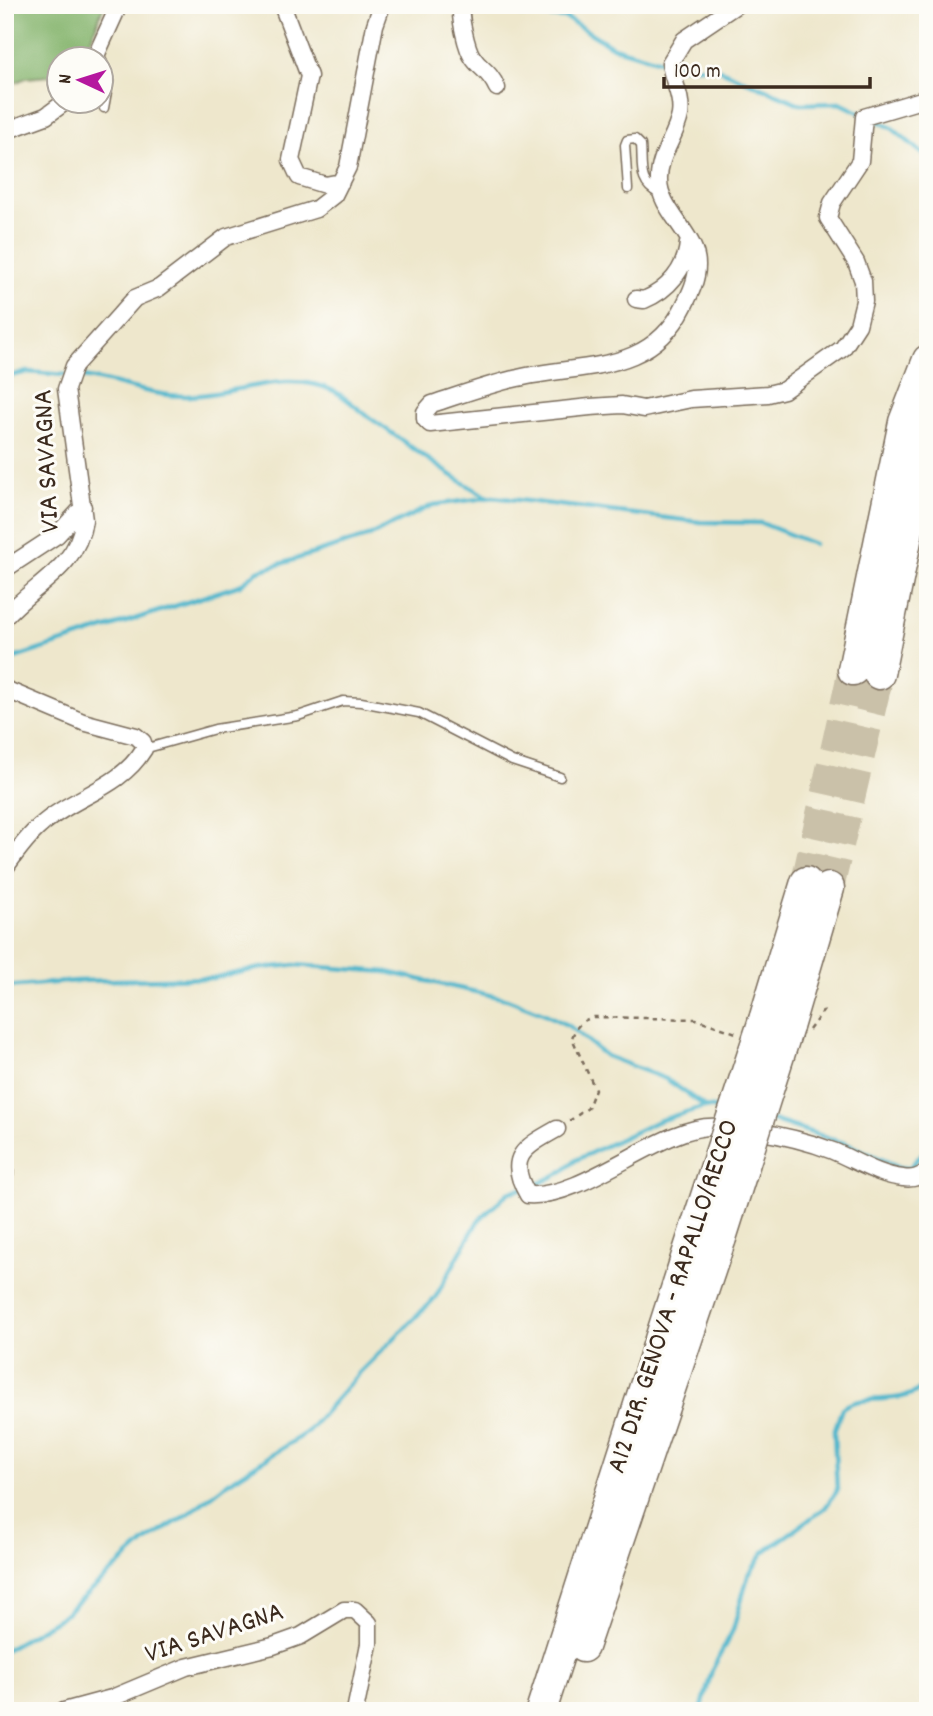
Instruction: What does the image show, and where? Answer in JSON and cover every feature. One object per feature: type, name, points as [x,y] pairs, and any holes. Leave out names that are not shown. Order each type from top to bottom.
[{"type":"highway","points":[[928,360],[904,422],[866,672],[928,431]]},
{"type":"highway","name":"A12 DIR. GENOVA - RAPALLO/RECCO","points":[[541,1711],[709,1232],[817,885]]},
{"type":"highway","points":[[562,1711],[709,1232]]},
{"type":"street","points":[[101,46],[119,5]]},
{"type":"street","points":[[282,5],[309,76],[291,160],[299,177],[325,185],[341,182]]},
{"type":"street","name":"VIA SAVAGNA","points":[[5,617],[19,601],[63,566],[81,541],[83,506],[66,389],[74,366],[135,298],[159,288],[226,237],[316,209],[334,195],[348,167],[375,25],[382,5]]},
{"type":"street","points":[[462,5],[459,14],[473,59],[484,66],[498,88]]},
{"type":"street","points":[[736,5],[684,40],[674,51],[670,63],[680,114],[662,160],[659,181],[663,195],[697,263],[691,292],[675,325],[650,349],[601,365],[520,377],[487,386],[432,404],[425,412],[425,419],[436,425],[590,407],[622,405],[644,409],[722,394],[768,394],[784,390],[813,372],[843,348],[858,325],[864,301],[863,281],[856,262],[828,218],[832,203],[860,161],[864,117],[928,98]]},
{"type":"street","points":[[5,147],[10,130],[46,116]]},
{"type":"street","points":[[636,299],[644,300],[664,288],[684,267],[688,243]]},
{"type":"street","points":[[5,569],[57,535],[83,506]]},
{"type":"street","points":[[5,689],[83,722],[136,736],[143,742],[144,749],[136,762],[121,776],[40,825],[5,868]]},
{"type":"street","points":[[557,1129],[521,1153],[516,1166],[528,1195],[557,1190],[678,1136],[713,1126],[787,1137],[831,1150],[877,1173],[904,1179],[915,1178],[928,1171]]},
{"type":"street","points":[[5,1134],[5,1175]]},
{"type":"street","name":"VIA SAVAGNA","points":[[64,1711],[112,1698],[186,1667],[274,1646],[301,1636],[344,1610],[355,1610],[369,1623],[369,1644],[355,1711]]},
{"type":"lane","points":[[628,189],[625,145],[627,140],[635,139],[641,145],[640,169],[648,187],[663,195]]},
{"type":"lane","points":[[144,749],[215,729],[298,716],[343,701],[361,702],[419,713],[512,761],[560,777]]},
{"type":"path","points":[[557,1129],[588,1108],[594,1098],[592,1077],[574,1047],[572,1038],[576,1027],[584,1020],[593,1017],[696,1019],[774,1029],[824,1010]]},
{"type":"green space","points":[[5,5],[104,5],[88,46],[46,46],[46,76],[26,78],[5,87]]},
{"type":"waterway","points":[[518,14],[566,18],[613,47],[667,63]]},
{"type":"waterway","points":[[675,66],[716,68],[800,104],[840,103],[863,114]]},
{"type":"waterway","points":[[874,119],[892,128],[928,158]]},
{"type":"waterway","points":[[5,377],[28,372],[66,375]]},
{"type":"waterway","points":[[75,376],[186,396],[279,382],[316,385],[339,394],[429,460],[488,497]]},
{"type":"waterway","points":[[5,661],[240,585],[258,571],[369,536],[433,505],[493,497],[700,522],[761,523],[814,544]]},
{"type":"waterway","points":[[5,987],[77,981],[213,978],[261,968],[295,965],[387,972],[507,999],[543,1013],[569,1026],[606,1056],[666,1079],[706,1107]]},
{"type":"waterway","points":[[5,1650],[60,1618],[145,1542],[188,1514],[229,1482],[306,1433],[361,1371],[435,1298],[478,1221],[509,1192],[534,1186],[560,1173],[576,1160],[658,1121],[703,1107],[723,1109]]},
{"type":"waterway","points":[[769,1119],[847,1144],[902,1168],[910,1167],[928,1147]]},
{"type":"waterway","points":[[701,1711],[712,1670],[733,1630],[748,1576],[764,1552],[825,1508],[837,1491],[834,1432],[842,1408],[863,1400],[909,1395],[928,1380]]},
{"type":"tunnel","points":[[806,882],[853,670]]},
{"type":"tunnel","points":[[829,888],[879,674]]}]
